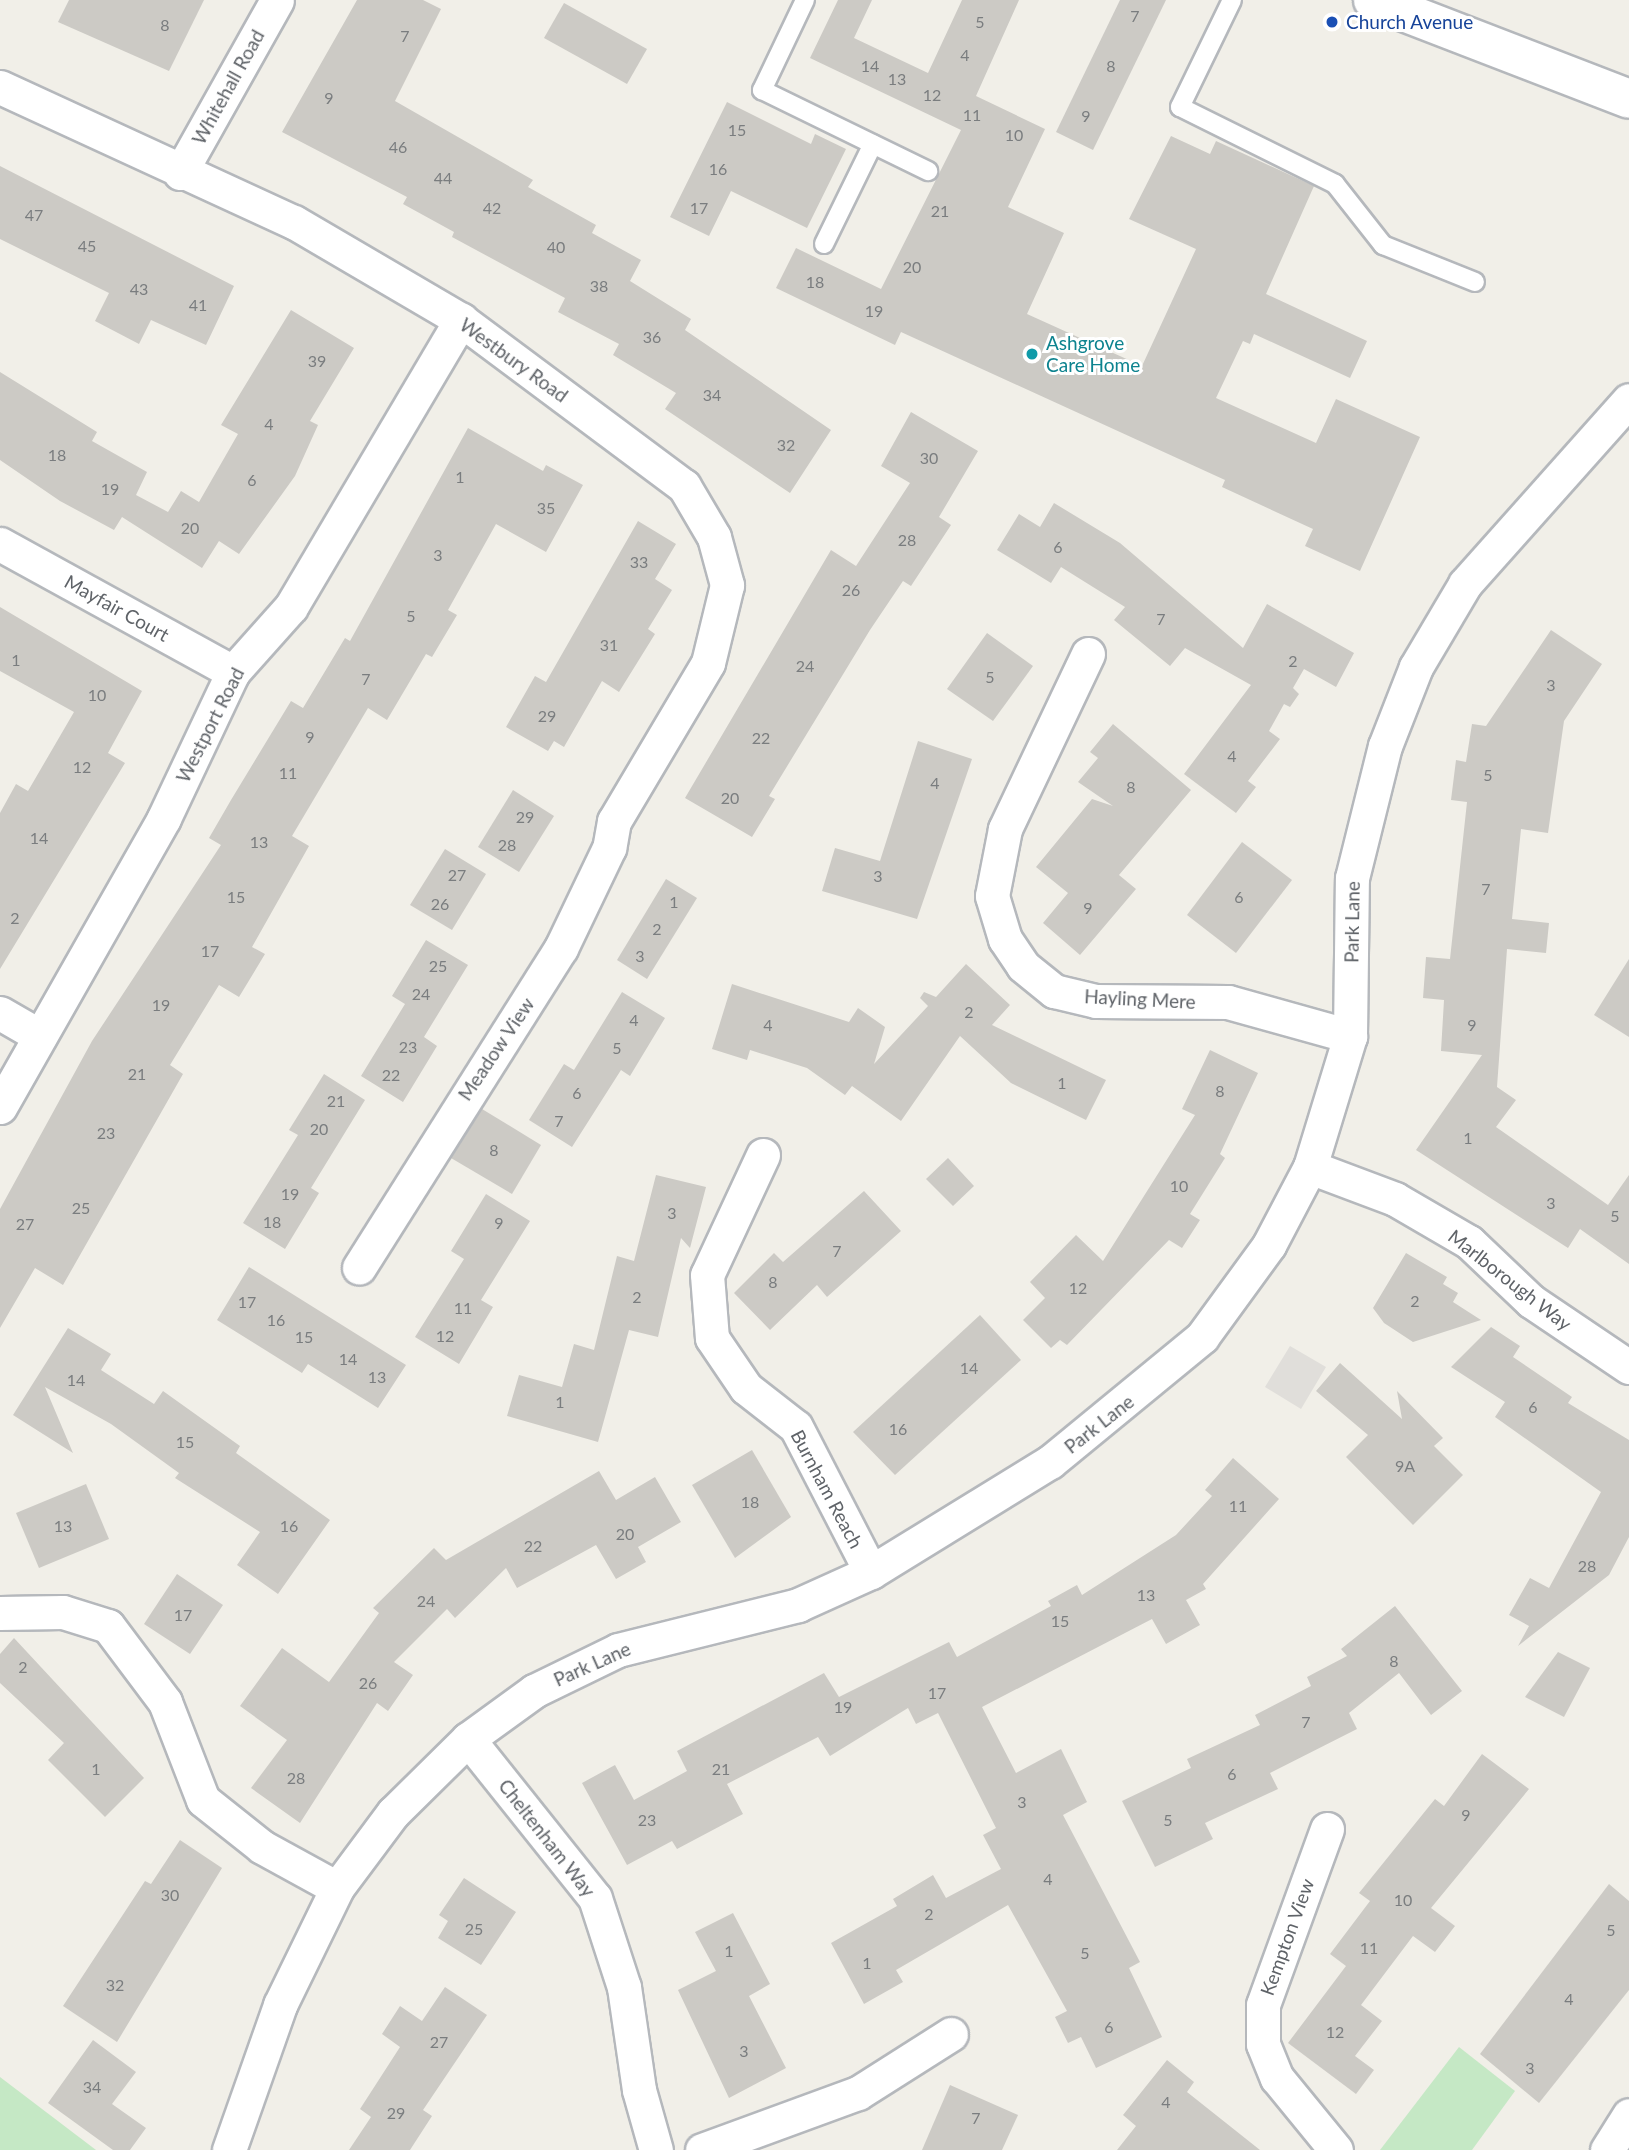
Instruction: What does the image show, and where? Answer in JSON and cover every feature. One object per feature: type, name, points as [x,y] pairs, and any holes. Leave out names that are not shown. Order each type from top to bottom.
[{"type":"street","name":"Whitehall Road","points":[[180,173],[277,0]]},
{"type":"street","points":[[1373,0],[1622,93]]},
{"type":"street","name":"Westbury Road","points":[[0,87],[180,173],[294,222],[461,320],[684,486],[714,537],[727,585],[708,663],[614,821]]},
{"type":"street","name":"Westport Road","points":[[0,1107],[164,818],[233,672],[291,607],[461,320]]},
{"type":"street","name":"Park Lane","points":[[229,2150],[280,2005],[337,1888],[393,1812],[468,1739],[534,1691],[618,1650],[798,1605],[871,1572],[1050,1462],[1202,1336],[1269,1245],[1310,1167],[1350,1036],[1352,878],[1385,746],[1416,667],[1465,584],[1629,400]]},
{"type":"street","name":"Mayfair Court","points":[[0,544],[233,672]]},
{"type":"street","name":"Hayling Mere","points":[[1088,654],[1005,829],[992,896],[1004,939],[1023,966],[1054,991],[1096,1001],[1228,1002],[1350,1036]]},
{"type":"street","name":"Meadow View","points":[[359,1267],[561,948],[608,848],[614,821]]},
{"type":"street","points":[[0,1013],[40,1036]]},
{"type":"street","name":"Burnham Reach","points":[[763,1155],[707,1275],[712,1338],[746,1388],[796,1427],[871,1572]]},
{"type":"street","name":"Marlborough Way","points":[[1310,1167],[1395,1199],[1469,1242],[1531,1301],[1629,1367]]},
{"type":"street","points":[[0,1614],[63,1612],[108,1626],[165,1702],[203,1800],[262,1847],[337,1888]]},
{"type":"street","name":"Cheltenham Way","points":[[468,1739],[595,1898],[624,1987],[656,2150]]},
{"type":"street","name":"Kempton View","points":[[1327,1829],[1263,2005],[1263,2044],[1277,2078],[1336,2150]]},
{"type":"street","points":[[702,2150],[858,2093],[951,2034]]},
{"type":"street","points":[[1607,2150],[1629,2115]]},
{"type":"lane","points":[[805,0],[762,90],[928,171]]},
{"type":"lane","points":[[1232,0],[1180,107],[1335,184],[1383,245],[1475,282]]},
{"type":"lane","points":[[824,244],[873,144]]},
{"type":"shaded area","points":[[1290,1346],[1326,1367],[1301,1409],[1265,1387]]},
{"type":"green space","points":[[1459,2047],[1515,2091],[1472,2150],[1380,2150]]},
{"type":"green space","points":[[0,2077],[96,2150],[0,2150]]},
{"type":"building","points":[[69,0],[204,0],[169,71],[58,22]]},
{"type":"building","points":[[357,0],[423,0],[441,9],[395,101],[533,180],[528,187],[596,225],[592,233],[641,260],[630,281],[691,319],[685,330],[831,430],[790,493],[665,409],[676,393],[613,355],[619,344],[558,312],[565,298],[452,237],[454,232],[403,204],[407,197],[282,132]]},
{"type":"building","name":"Ashgrove Care Home","points":[[838,0],[872,0],[854,38],[928,73],[962,0],[1019,0],[976,96],[1045,129],[1008,207],[1064,233],[1027,314],[1142,366],[1196,249],[1129,219],[1171,136],[1210,154],[1216,141],[1314,186],[1266,294],[1367,341],[1350,378],[1254,334],[1250,344],[1243,341],[1216,398],[1316,443],[1336,399],[1420,437],[1360,571],[1305,546],[1313,529],[1222,487],[1225,480],[901,332],[895,345],[776,288],[796,248],[881,289],[961,130],[810,58]]},
{"type":"building","points":[[1120,0],[1166,0],[1093,150],[1056,132]]},
{"type":"building","points":[[564,3],[647,49],[627,84],[544,38]]},
{"type":"building","points":[[727,102],[811,144],[815,134],[846,149],[807,228],[731,191],[709,236],[670,217]]},
{"type":"building","points":[[0,166],[234,286],[206,345],[151,320],[139,344],[95,321],[109,293],[0,239]]},
{"type":"building","points":[[291,310],[354,348],[310,421],[318,425],[295,476],[239,554],[219,541],[202,568],[122,517],[114,530],[60,501],[0,460],[0,372],[97,432],[92,441],[147,472],[136,495],[168,512],[181,491],[199,502],[238,434],[221,425]]},
{"type":"building","points":[[911,412],[978,451],[939,517],[951,525],[911,586],[903,581],[870,630],[769,796],[775,799],[752,837],[685,798],[831,550],[856,566],[910,483],[881,466]]},
{"type":"building","points":[[468,428],[543,471],[546,465],[583,485],[546,552],[496,524],[448,610],[457,615],[432,657],[426,654],[387,720],[368,708],[292,836],[309,846],[252,947],[265,954],[239,997],[219,985],[170,1065],[183,1074],[63,1285],[35,1268],[0,1328],[0,1209],[92,1041],[221,845],[209,838],[231,800],[291,701],[303,708],[345,638],[350,641]]},
{"type":"building","points":[[1054,503],[1120,543],[1243,648],[1267,604],[1354,653],[1336,687],[1304,669],[1293,688],[1299,694],[1290,707],[1284,704],[1269,731],[1280,739],[1248,781],[1256,787],[1236,813],[1184,774],[1251,685],[1185,648],[1170,666],[1114,620],[1125,607],[1061,567],[1051,583],[997,550],[1019,514],[1040,527]]},
{"type":"building","points":[[638,521],[676,544],[655,579],[672,590],[648,629],[655,634],[619,692],[602,681],[564,747],[554,741],[548,751],[506,727],[535,676],[546,682]]},
{"type":"building","points":[[0,607],[142,691],[108,753],[125,763],[0,969],[0,813],[16,784],[28,791],[74,712],[0,671]]},
{"type":"building","points":[[1551,630],[1602,664],[1564,721],[1548,833],[1521,829],[1512,919],[1549,923],[1546,953],[1507,949],[1497,1087],[1516,1100],[1496,1127],[1608,1205],[1629,1175],[1629,1264],[1580,1229],[1568,1248],[1416,1150],[1482,1055],[1441,1051],[1444,1000],[1423,998],[1426,957],[1450,959],[1467,802],[1451,800],[1456,760],[1466,762],[1472,724],[1486,726]]},
{"type":"building","points":[[987,633],[1033,666],[993,721],[947,689]]},
{"type":"building","points":[[1113,724],[1191,790],[1119,875],[1136,889],[1080,955],[1043,923],[1068,893],[1036,867],[1092,799],[1113,806],[1078,782],[1098,758],[1090,752]]},
{"type":"building","points":[[918,741],[972,759],[917,919],[822,891],[835,848],[880,861]]},
{"type":"building","points":[[513,790],[554,816],[519,872],[478,847]]},
{"type":"building","points":[[1242,842],[1292,880],[1236,953],[1187,915]]},
{"type":"building","points":[[445,849],[486,874],[452,930],[410,905]]},
{"type":"building","points":[[666,879],[697,898],[647,979],[617,960]]},
{"type":"building","points":[[426,940],[468,965],[424,1037],[437,1046],[403,1102],[361,1076],[405,1004],[392,996]]},
{"type":"building","points":[[1629,959],[1629,1037],[1594,1015]]},
{"type":"building","points":[[966,964],[1010,1005],[992,1025],[1106,1080],[1086,1120],[1011,1083],[960,1036],[901,1121],[852,1086],[845,1095],[807,1068],[750,1050],[747,1060],[712,1049],[732,984],[849,1022],[858,1008],[885,1027],[874,1064],[928,1006],[920,998],[924,992],[936,997]]},
{"type":"building","points":[[622,992],[665,1018],[630,1076],[621,1070],[572,1147],[529,1120],[564,1064],[574,1070]]},
{"type":"building","points":[[1210,1050],[1258,1073],[1220,1154],[1225,1158],[1190,1214],[1200,1220],[1182,1248],[1169,1240],[1067,1345],[1060,1340],[1051,1348],[1023,1320],[1045,1298],[1030,1282],[1076,1235],[1103,1261],[1195,1115],[1182,1109]]},
{"type":"building","points":[[324,1074],[365,1100],[311,1188],[319,1193],[285,1249],[243,1223],[298,1135],[289,1130]]},
{"type":"building","points":[[482,1109],[541,1145],[512,1194],[451,1158]]},
{"type":"building","points":[[948,1158],[974,1186],[953,1206],[926,1179]]},
{"type":"building","points":[[656,1175],[706,1187],[690,1248],[681,1238],[658,1337],[629,1330],[598,1442],[507,1416],[519,1375],[562,1387],[574,1344],[594,1350],[617,1256],[634,1261]]},
{"type":"building","points":[[864,1191],[901,1231],[827,1297],[817,1285],[770,1330],[734,1293],[774,1253],[783,1262]]},
{"type":"building","points":[[486,1194],[530,1221],[481,1300],[493,1307],[459,1364],[415,1337],[464,1259],[451,1251]]},
{"type":"building","points":[[1406,1253],[1447,1277],[1443,1284],[1458,1293],[1453,1302],[1481,1320],[1413,1342],[1384,1323],[1373,1308]]},
{"type":"building","points":[[249,1267],[406,1365],[378,1408],[308,1364],[302,1373],[217,1320]]},
{"type":"building","points":[[980,1315],[1021,1360],[895,1475],[853,1432]]},
{"type":"building","points":[[1491,1327],[1520,1346],[1513,1357],[1572,1397],[1568,1403],[1629,1440],[1629,1537],[1609,1575],[1518,1646],[1529,1626],[1509,1615],[1530,1578],[1549,1588],[1601,1492],[1495,1417],[1505,1402],[1451,1367]]},
{"type":"building","points":[[68,1328],[111,1354],[101,1370],[154,1404],[163,1391],[240,1446],[236,1453],[330,1520],[278,1594],[237,1565],[260,1532],[175,1478],[179,1473],[111,1424],[45,1387],[73,1453],[13,1415]]},
{"type":"building","points":[[1340,1363],[1402,1419],[1397,1391],[1443,1438],[1434,1446],[1463,1475],[1413,1525],[1346,1457],[1368,1435],[1316,1391]]},
{"type":"building","points":[[752,1450],[791,1517],[735,1558],[692,1485]]},
{"type":"building","points":[[1233,1458],[1279,1499],[1203,1584],[1206,1589],[1186,1600],[1200,1625],[1166,1644],[1152,1619],[982,1707],[1016,1773],[1061,1749],[1087,1802],[1063,1815],[1140,1962],[1129,1968],[1162,2037],[1096,2068],[1081,2037],[1068,2043],[1055,2017],[1067,2011],[1008,1905],[896,1970],[903,1982],[864,2004],[831,1943],[897,1906],[893,1899],[933,1875],[946,1898],[1001,1869],[983,1835],[996,1828],[938,1713],[916,1724],[908,1708],[830,1756],[818,1737],[727,1784],[743,1814],[677,1849],[672,1841],[627,1865],[582,1783],[615,1765],[634,1800],[687,1771],[677,1751],[824,1673],[839,1697],[949,1642],[957,1657],[1051,1606],[1048,1601],[1077,1585],[1082,1595],[1176,1535],[1212,1496],[1205,1490]]},
{"type":"building","points":[[599,1471],[616,1500],[655,1477],[681,1522],[638,1547],[646,1562],[616,1579],[596,1545],[517,1588],[506,1568],[455,1618],[447,1609],[394,1662],[413,1675],[388,1711],[377,1703],[300,1823],[251,1788],[287,1740],[240,1706],[282,1648],[329,1682],[379,1613],[373,1608],[434,1548],[446,1560]]},
{"type":"building","points":[[86,1484],[109,1539],[39,1568],[16,1513]]},
{"type":"building","points":[[177,1574],[223,1605],[190,1654],[144,1624]]},
{"type":"building","points":[[1395,1606],[1462,1691],[1431,1715],[1399,1673],[1349,1713],[1357,1729],[1270,1773],[1278,1789],[1205,1823],[1213,1839],[1155,1867],[1122,1801],[1191,1768],[1187,1759],[1260,1725],[1255,1715],[1311,1686],[1307,1677],[1347,1656],[1341,1649]]},
{"type":"building","points":[[14,1638],[144,1778],[105,1817],[48,1760],[64,1743],[0,1683],[0,1654]]},
{"type":"building","points":[[1558,1652],[1590,1668],[1564,1717],[1525,1697]]},
{"type":"building","points":[[1482,1754],[1529,1789],[1431,1908],[1455,1926],[1435,1952],[1413,1936],[1361,2005],[1382,2021],[1355,2056],[1374,2070],[1356,2094],[1288,2043],[1346,1966],[1330,1954],[1370,1901],[1359,1893],[1435,1799],[1444,1806]]},
{"type":"building","points":[[180,1840],[222,1868],[117,2042],[63,2006],[145,1881],[151,1884]]},
{"type":"building","points":[[464,1878],[516,1912],[481,1965],[438,1938],[448,1921],[439,1915]]},
{"type":"building","points":[[1609,1884],[1629,1901],[1629,1990],[1539,2103],[1480,2054]]},
{"type":"building","points":[[733,1913],[770,1984],[749,1996],[786,2068],[729,2098],[678,1990],[716,1971],[695,1932]]},
{"type":"building","points":[[445,1987],[487,2015],[423,2110],[432,2116],[410,2150],[349,2150],[371,2117],[360,2109],[400,2047],[382,2034],[400,2006],[422,2021]]},
{"type":"building","points":[[93,2040],[136,2072],[112,2104],[146,2128],[130,2150],[113,2150],[48,2103]]},
{"type":"building","points":[[1167,2060],[1194,2082],[1187,2092],[1260,2150],[1117,2150],[1136,2126],[1123,2115]]},
{"type":"building","points":[[950,2085],[1018,2115],[1002,2150],[922,2150]]},
{"type":"place","name":"Church Avenue","points":[[1332,22]]},
{"type":"place","name":"Ashgrove Care Home","points":[[1032,354]]}]
